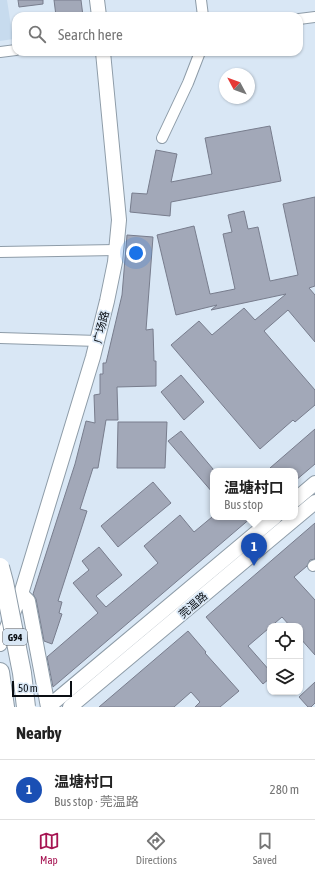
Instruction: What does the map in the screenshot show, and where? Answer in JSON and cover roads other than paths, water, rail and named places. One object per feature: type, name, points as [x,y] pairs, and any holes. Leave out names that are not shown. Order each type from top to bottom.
[{"type":"highway","name":"G94","points":[[0,567],[20,665],[26,707]]},
{"type":"highway","points":[[0,672],[5,707]]},
{"type":"street","points":[[97,0],[98,12]]},
{"type":"street","points":[[201,0],[202,12]]},
{"type":"street","points":[[303,19],[315,18]]},
{"type":"street","points":[[0,52],[12,50]]},
{"type":"street","name":"广场路","points":[[0,644],[21,594],[98,341],[107,302],[120,220],[103,56]]},
{"type":"street","points":[[162,138],[188,83],[198,56]]},
{"type":"street","points":[[0,252],[116,250]]},
{"type":"street","points":[[0,338],[98,341]]},
{"type":"street","points":[[298,497],[315,483]]},
{"type":"street","name":"莞温路","points":[[298,516],[315,502]]},
{"type":"street","name":"莞温路","points":[[48,707],[271,520]]},
{"type":"street","name":"莞温路","points":[[70,707],[293,520]]},
{"type":"street","points":[[0,588],[21,594],[28,601],[48,707]]},
{"type":"street","name":"广场路","points":[[21,594],[41,707]]},
{"type":"place","name":"温塘村口","points":[[254,566]]}]
